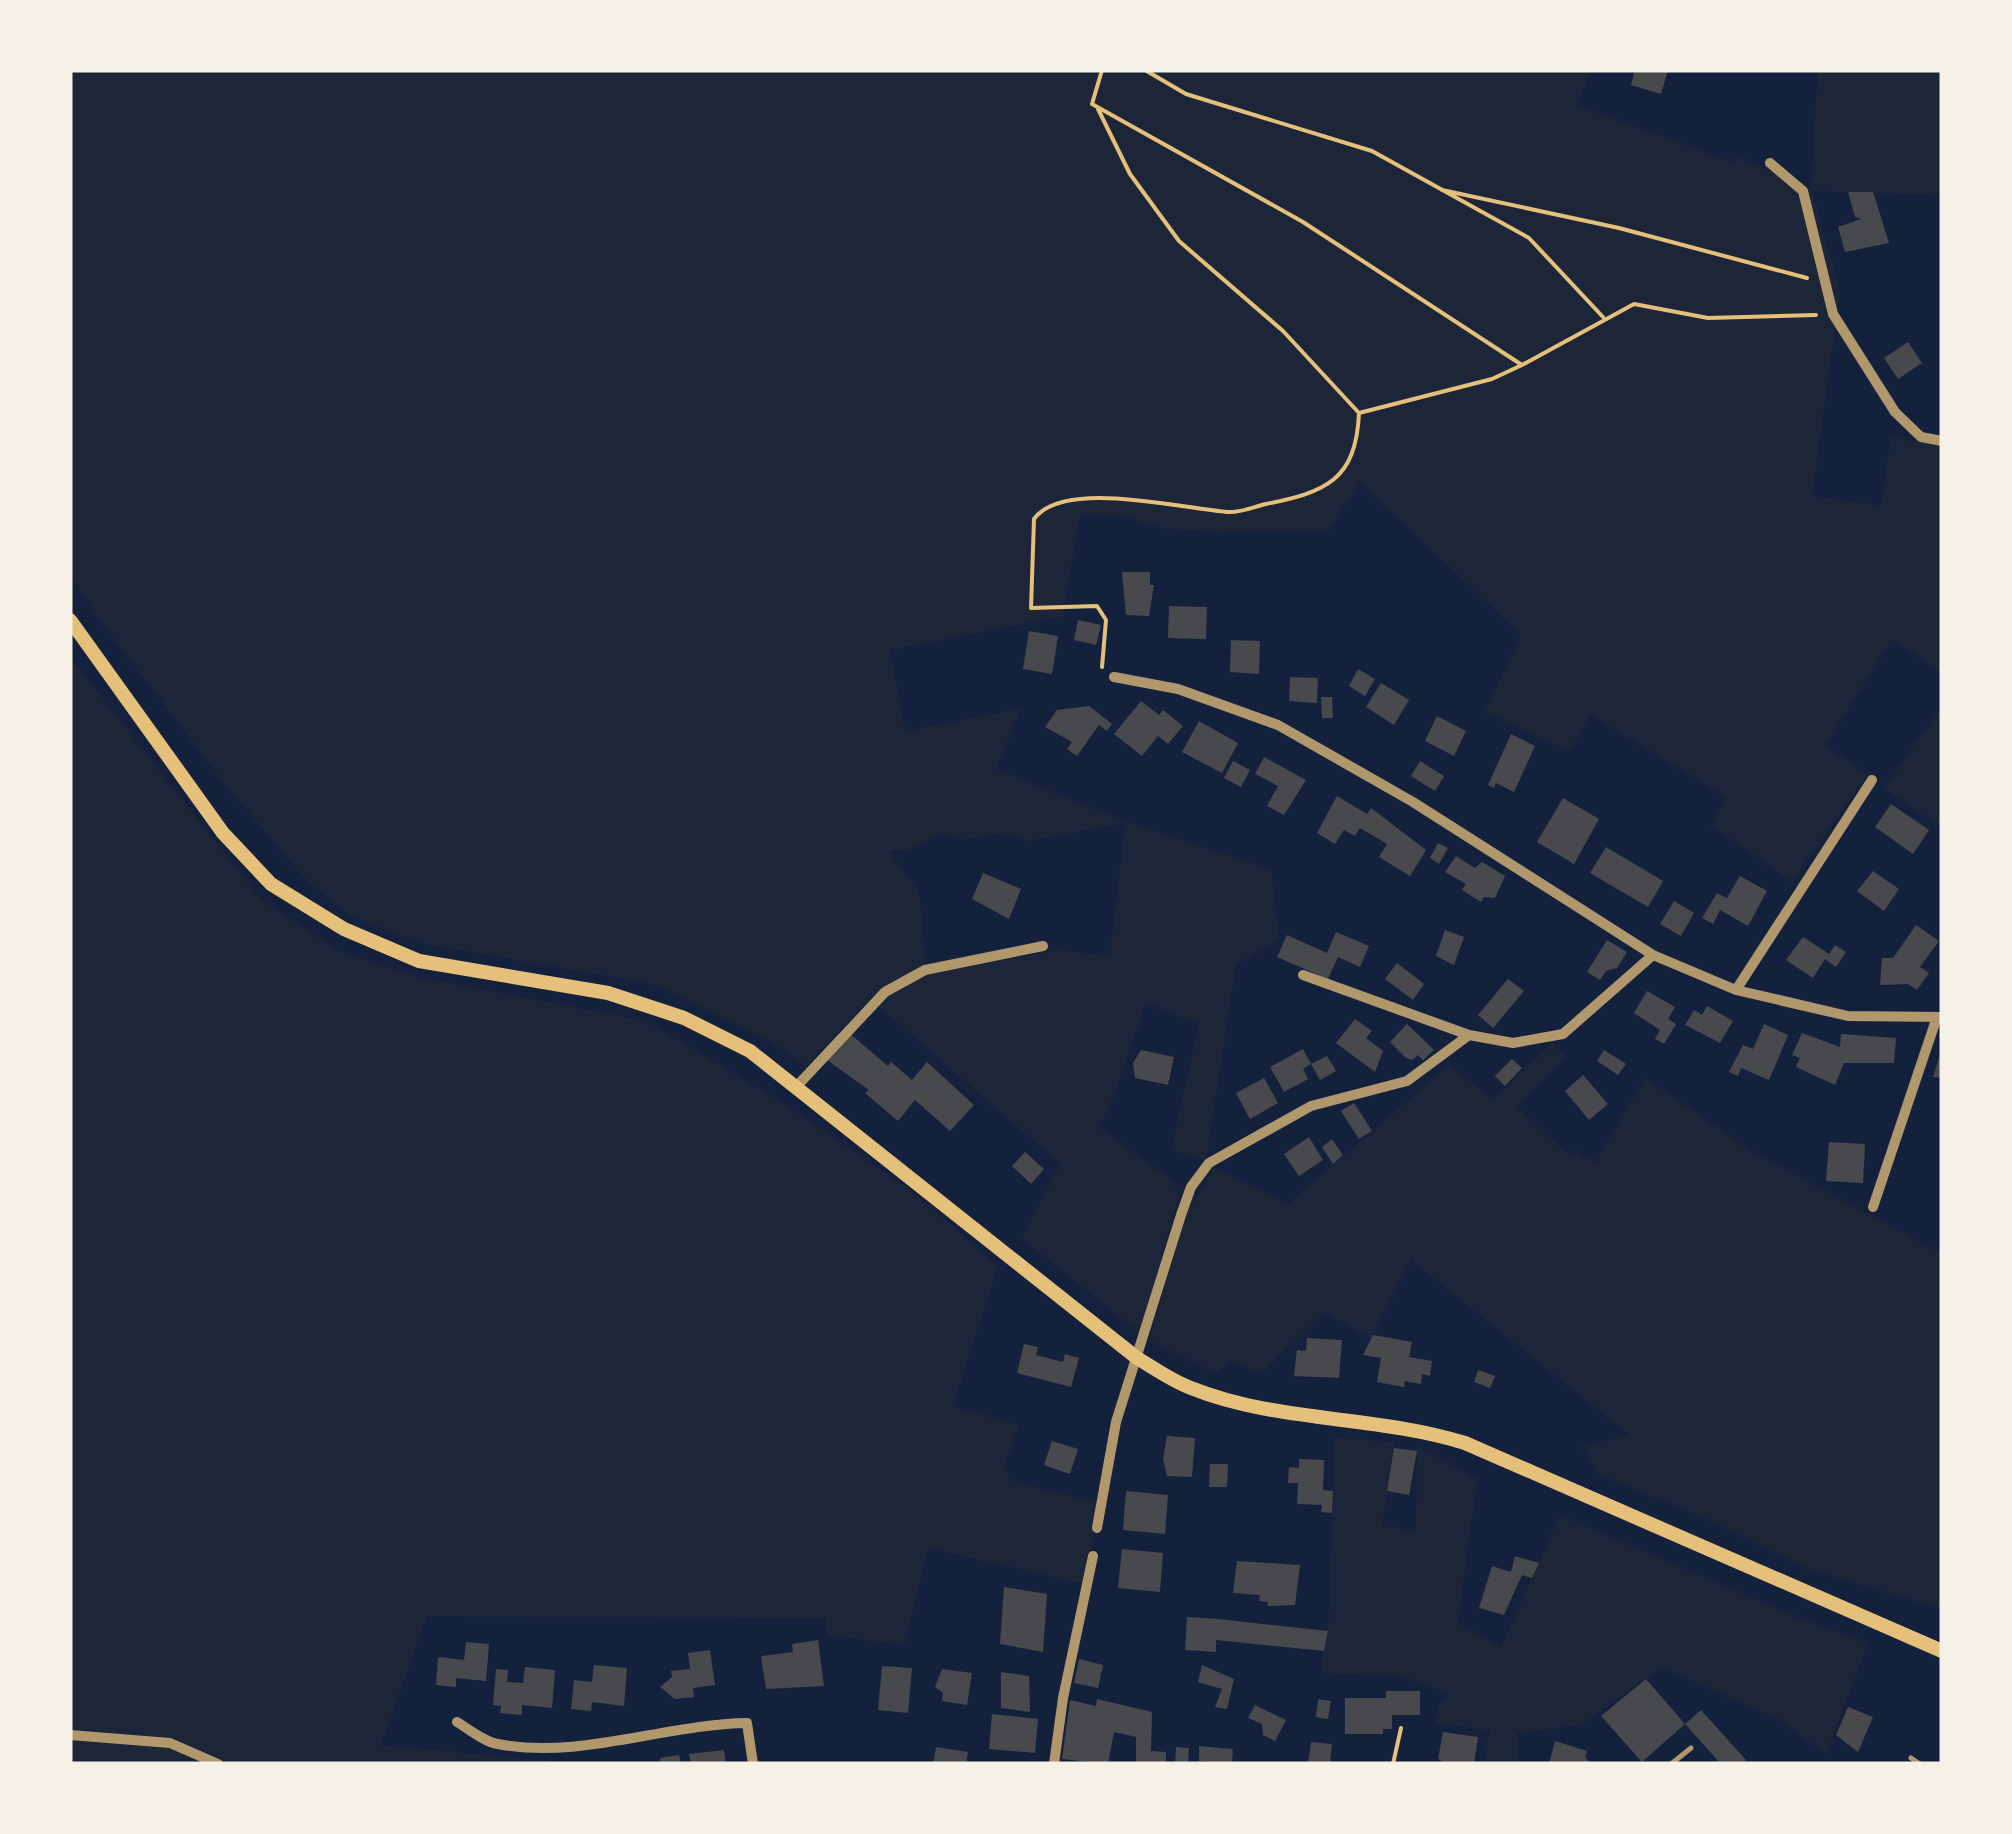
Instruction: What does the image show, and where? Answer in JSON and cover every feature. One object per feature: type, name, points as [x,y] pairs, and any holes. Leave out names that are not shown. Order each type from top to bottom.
[{"type":"main road","points":[[70,620],[223,833],[271,884],[344,929],[419,961],[608,993],[684,1018],[750,1051],[1137,1358],[1190,1388],[1278,1410],[1418,1428],[1466,1443],[1942,1651]]},
{"type":"street","points":[[1770,163],[1803,191],[1833,314],[1896,412],[1921,437],[1942,441]]},
{"type":"street","points":[[1114,677],[1178,689],[1278,725],[1413,802],[1653,955],[1736,990],[1848,1016],[1940,1018],[1873,1207]]},
{"type":"street","points":[[1736,990],[1872,780]]},
{"type":"street","points":[[796,1087],[885,992],[925,970],[1043,946]]},
{"type":"street","points":[[1303,975],[1469,1035],[1513,1043],[1563,1034],[1653,955]]},
{"type":"street","points":[[1097,1528],[1116,1422],[1181,1215],[1192,1187],[1209,1163],[1311,1106],[1407,1081],[1469,1035]]},
{"type":"street","points":[[1054,1764],[1062,1698],[1093,1556]]},
{"type":"street","points":[[457,1722],[494,1744],[549,1748],[708,1724],[747,1723],[753,1764]]},
{"type":"street","points":[[70,1735],[170,1743],[218,1764]]},
{"type":"lane","points":[[1671,1764],[1691,1748]]},
{"type":"lane","points":[[1911,1758],[1920,1764]]},
{"type":"path","points":[[1102,70],[1092,104],[1304,222],[1522,365]]},
{"type":"path","points":[[1145,70],[1186,94],[1372,152],[1529,238],[1603,317]]},
{"type":"path","points":[[1097,107],[1130,174],[1179,241],[1283,330],[1359,413],[1358,441],[1345,467],[1318,493],[1232,512],[1071,498],[1042,508],[1034,519],[1031,608],[1097,606],[1106,620],[1102,667],[1114,677]]},
{"type":"path","points":[[1438,189],[1618,228],[1825,282]]},
{"type":"path","points":[[1359,413],[1474,384],[1522,365],[1603,317],[1634,304],[1708,318],[1833,314]]},
{"type":"path","points":[[1394,1764],[1401,1728]]},
{"type":"shaded area","points":[[70,70],[1592,70],[1577,105],[1734,163],[1737,156],[1811,190],[1818,70],[1942,70],[1942,195],[1812,191],[1840,291],[1812,496],[1881,506],[1891,437],[1942,447],[1942,672],[1892,639],[1825,746],[1868,774],[1792,882],[1711,825],[1727,798],[1591,715],[1570,751],[1485,712],[1521,635],[1360,482],[1328,531],[1220,532],[1160,528],[1123,516],[1080,515],[1063,616],[890,650],[905,731],[1021,709],[996,769],[1126,822],[1271,869],[1279,940],[1236,965],[1206,1160],[1171,1150],[1199,1024],[1146,1003],[1109,1109],[1098,1127],[1173,1181],[1179,1195],[1140,1334],[1022,1238],[1060,1164],[875,1003],[925,975],[1057,950],[1110,956],[1125,823],[1028,841],[1006,833],[959,840],[943,833],[907,850],[889,851],[919,892],[926,968],[871,998],[806,1066],[764,1038],[656,985],[426,944],[354,918],[308,882],[227,787],[98,618],[70,575]]},
{"type":"shaded area","points":[[70,657],[261,899],[341,952],[423,978],[646,1021],[776,1099],[911,1190],[998,1266],[953,1406],[1019,1425],[1006,1461],[1009,1480],[1099,1503],[1084,1584],[928,1548],[905,1645],[828,1635],[825,1618],[427,1616],[381,1745],[576,1764],[224,1764],[171,1741],[70,1731]]},
{"type":"shaded area","points":[[1942,705],[1942,828],[1884,788]]},
{"type":"shaded area","points":[[1552,1043],[1566,1057],[1517,1106],[1569,1155],[1575,1150],[1595,1163],[1645,1078],[1750,1150],[1942,1254],[1942,1609],[1808,1569],[1702,1517],[1596,1473],[1582,1446],[1629,1435],[1411,1260],[1371,1339],[1325,1312],[1262,1373],[1230,1361],[1216,1373],[1149,1341],[1183,1219],[1214,1168],[1288,1204],[1449,1065],[1493,1100]]},
{"type":"shaded area","points":[[1335,1438],[1395,1442],[1382,1526],[1416,1531],[1417,1446],[1477,1479],[1458,1623],[1501,1647],[1560,1515],[1796,1617],[1868,1643],[1826,1754],[1780,1720],[1662,1667],[1581,1725],[1517,1733],[1518,1764],[1484,1764],[1490,1730],[1435,1723],[1439,1705],[1449,1694],[1402,1676],[1320,1673],[1328,1631]]},
{"type":"shaded area","points":[[70,1739],[169,1747],[188,1754],[189,1764],[70,1764]]},
{"type":"building","points":[[1635,70],[1668,70],[1661,94],[1631,85]]},
{"type":"building","points":[[1848,192],[1873,192],[1889,243],[1845,252],[1838,227],[1861,219],[1855,217]]},
{"type":"building","points":[[1908,342],[1922,363],[1898,379],[1884,358]]},
{"type":"building","points":[[1122,572],[1150,572],[1150,585],[1154,585],[1149,616],[1126,615]]},
{"type":"building","points":[[1169,606],[1207,607],[1206,639],[1168,638]]},
{"type":"building","points":[[1078,620],[1101,625],[1096,645],[1074,640]]},
{"type":"building","points":[[1029,631],[1058,636],[1052,674],[1023,669]]},
{"type":"building","points":[[1231,640],[1260,641],[1259,674],[1230,672]]},
{"type":"building","points":[[1358,669],[1375,679],[1365,696],[1349,686]]},
{"type":"building","points":[[1290,677],[1318,678],[1317,703],[1289,701]]},
{"type":"building","points":[[1381,683],[1409,700],[1394,725],[1366,707]]},
{"type":"building","points":[[1321,697],[1332,697],[1333,718],[1322,718]]},
{"type":"building","points":[[1141,701],[1159,715],[1163,710],[1183,726],[1168,744],[1158,736],[1142,756],[1114,734]]},
{"type":"building","points":[[1089,706],[1112,724],[1107,731],[1099,725],[1077,756],[1067,749],[1072,742],[1045,727],[1057,710]]},
{"type":"building","points":[[1437,716],[1466,731],[1454,756],[1425,741]]},
{"type":"building","points":[[1199,721],[1238,743],[1222,773],[1182,752]]},
{"type":"building","points":[[1511,734],[1535,746],[1514,792],[1496,783],[1494,788],[1488,785]]},
{"type":"building","points":[[1264,757],[1306,780],[1284,815],[1267,806],[1278,786],[1255,774]]},
{"type":"building","points":[[1233,761],[1250,770],[1241,787],[1224,778]]},
{"type":"building","points":[[1420,761],[1444,776],[1435,791],[1411,776]]},
{"type":"building","points":[[1337,796],[1367,814],[1371,808],[1426,850],[1410,876],[1379,857],[1387,844],[1360,828],[1355,836],[1344,830],[1335,844],[1317,833]]},
{"type":"building","points":[[1563,798],[1599,819],[1574,864],[1537,842]]},
{"type":"building","points":[[1891,804],[1929,830],[1913,854],[1875,827]]},
{"type":"building","points":[[1438,843],[1448,848],[1439,864],[1430,858]]},
{"type":"building","points":[[1606,847],[1663,881],[1648,907],[1590,873]]},
{"type":"building","points":[[1456,856],[1475,868],[1482,862],[1505,876],[1495,898],[1484,897],[1481,902],[1462,890],[1466,884],[1445,872]]},
{"type":"building","points":[[1873,871],[1899,889],[1884,911],[1857,891]]},
{"type":"building","points":[[983,873],[1021,889],[1009,919],[972,899]]},
{"type":"building","points":[[1740,876],[1767,891],[1748,926],[1720,910],[1713,924],[1702,918],[1717,893],[1727,898]]},
{"type":"building","points":[[1674,901],[1694,913],[1681,936],[1660,924]]},
{"type":"building","points":[[1916,925],[1939,941],[1920,967],[1929,973],[1917,990],[1908,984],[1880,985],[1882,958],[1893,958]]},
{"type":"building","points":[[1445,930],[1464,937],[1454,965],[1436,956]]},
{"type":"building","points":[[1336,932],[1369,946],[1360,967],[1338,957],[1328,979],[1277,957],[1287,935],[1327,953]]},
{"type":"building","points":[[1803,937],[1829,954],[1835,945],[1846,952],[1836,967],[1825,959],[1813,978],[1786,960]]},
{"type":"building","points":[[1607,940],[1627,952],[1617,968],[1606,971],[1600,980],[1587,972]]},
{"type":"building","points":[[1397,963],[1424,984],[1413,1000],[1385,979]]},
{"type":"building","points":[[1508,979],[1524,991],[1493,1028],[1478,1015]]},
{"type":"building","points":[[1647,991],[1675,1007],[1668,1019],[1676,1024],[1664,1044],[1655,1039],[1660,1030],[1634,1013]]},
{"type":"building","points":[[1707,1006],[1733,1021],[1720,1043],[1685,1025],[1694,1010],[1702,1015]]},
{"type":"building","points":[[1355,1019],[1372,1031],[1366,1038],[1383,1051],[1375,1072],[1336,1043]]},
{"type":"building","points":[[1407,1024],[1434,1050],[1423,1060],[1418,1055],[1412,1060],[1406,1058],[1390,1042]]},
{"type":"building","points":[[1764,1024],[1788,1035],[1769,1080],[1741,1068],[1738,1076],[1729,1072],[1743,1045],[1753,1049]]},
{"type":"building","points":[[848,1032],[888,1066],[891,1062],[912,1080],[927,1062],[974,1105],[950,1131],[915,1100],[898,1121],[865,1093],[869,1090],[827,1060]]},
{"type":"building","points":[[1802,1033],[1840,1047],[1841,1034],[1896,1038],[1894,1063],[1844,1063],[1835,1085],[1796,1067],[1800,1058],[1792,1055]]},
{"type":"building","points":[[1303,1049],[1311,1064],[1303,1069],[1308,1079],[1284,1092],[1270,1067]]},
{"type":"building","points":[[1141,1050],[1174,1057],[1168,1085],[1135,1078],[1133,1063]]},
{"type":"building","points":[[1604,1050],[1626,1064],[1618,1075],[1597,1061]]},
{"type":"building","points":[[1941,1052],[1942,1078],[1933,1077]]},
{"type":"building","points":[[1327,1056],[1336,1071],[1320,1080],[1311,1064]]},
{"type":"building","points":[[1512,1059],[1522,1068],[1505,1086],[1495,1076]]},
{"type":"building","points":[[1583,1075],[1608,1104],[1589,1120],[1565,1091]]},
{"type":"building","points":[[1264,1078],[1278,1103],[1250,1119],[1236,1093]]},
{"type":"building","points":[[1354,1103],[1372,1131],[1359,1139],[1341,1111]]},
{"type":"building","points":[[1309,1137],[1323,1160],[1299,1176],[1284,1154]]},
{"type":"building","points":[[1332,1139],[1343,1155],[1333,1164],[1322,1147]]},
{"type":"building","points":[[1829,1142],[1865,1144],[1863,1183],[1826,1181]]},
{"type":"building","points":[[1025,1152],[1044,1169],[1031,1184],[1012,1166]]},
{"type":"building","points":[[1373,1335],[1412,1342],[1409,1357],[1432,1361],[1430,1376],[1422,1374],[1421,1384],[1405,1381],[1404,1387],[1377,1382],[1381,1358],[1363,1355]]},
{"type":"building","points":[[1307,1338],[1342,1340],[1339,1378],[1294,1376],[1297,1350],[1306,1351]]},
{"type":"building","points":[[1024,1344],[1038,1347],[1036,1355],[1063,1362],[1065,1354],[1079,1358],[1071,1387],[1017,1373]]},
{"type":"building","points":[[1478,1370],[1495,1376],[1490,1388],[1474,1382]]},
{"type":"building","points":[[1167,1436],[1195,1438],[1192,1477],[1167,1476],[1163,1459]]},
{"type":"building","points":[[1052,1441],[1078,1449],[1070,1474],[1044,1465]]},
{"type":"building","points":[[1394,1448],[1417,1451],[1409,1495],[1387,1491]]},
{"type":"building","points":[[1299,1459],[1324,1460],[1323,1490],[1333,1491],[1332,1513],[1321,1512],[1322,1505],[1297,1504],[1298,1483],[1288,1483],[1289,1467],[1299,1468]]},
{"type":"building","points":[[1210,1464],[1228,1464],[1227,1487],[1209,1487]]},
{"type":"building","points":[[1126,1491],[1168,1495],[1165,1534],[1123,1530]]},
{"type":"building","points":[[1122,1549],[1163,1553],[1160,1592],[1118,1588]]},
{"type":"building","points":[[1515,1556],[1539,1563],[1532,1578],[1522,1575],[1504,1615],[1479,1608],[1492,1566],[1511,1572]]},
{"type":"building","points":[[1237,1561],[1300,1565],[1295,1605],[1267,1606],[1268,1602],[1259,1601],[1260,1595],[1233,1593]]},
{"type":"building","points":[[1004,1587],[1047,1594],[1043,1652],[1000,1644]]},
{"type":"building","points":[[1187,1617],[1328,1631],[1324,1651],[1216,1640],[1216,1652],[1185,1650]]},
{"type":"building","points":[[818,1640],[824,1686],[766,1689],[761,1656],[793,1652],[792,1644]]},
{"type":"building","points":[[466,1642],[489,1644],[486,1681],[456,1678],[456,1687],[436,1685],[438,1657],[464,1660]]},
{"type":"building","points":[[710,1650],[715,1685],[693,1688],[694,1697],[675,1699],[660,1687],[672,1677],[671,1671],[690,1669],[688,1653]]},
{"type":"building","points":[[1079,1659],[1103,1665],[1098,1688],[1074,1683]]},
{"type":"building","points":[[594,1665],[627,1668],[624,1706],[592,1702],[591,1711],[571,1709],[574,1680],[592,1682]]},
{"type":"building","points":[[1202,1665],[1234,1679],[1227,1709],[1215,1707],[1222,1689],[1198,1682]]},
{"type":"building","points":[[882,1666],[912,1668],[908,1713],[878,1710]]},
{"type":"building","points":[[525,1667],[555,1670],[552,1708],[522,1705],[522,1715],[500,1713],[501,1706],[493,1705],[496,1669],[508,1670],[507,1682],[523,1683]]},
{"type":"building","points":[[942,1669],[972,1673],[967,1705],[942,1701],[943,1693],[935,1687]]},
{"type":"building","points":[[1001,1672],[1029,1676],[1030,1712],[1001,1708]]},
{"type":"building","points":[[1646,1679],[1685,1724],[1642,1762],[1601,1716]]},
{"type":"building","points":[[1386,1691],[1420,1691],[1420,1715],[1392,1715],[1392,1729],[1383,1729],[1383,1734],[1345,1734],[1345,1698],[1386,1698]]},
{"type":"building","points":[[1097,1699],[1152,1712],[1151,1751],[1166,1752],[1166,1764],[1136,1764],[1136,1737],[1114,1732],[1108,1764],[1062,1759],[1070,1700],[1096,1706]]},
{"type":"building","points":[[1318,1699],[1331,1701],[1328,1719],[1316,1717]]},
{"type":"building","points":[[1255,1705],[1286,1720],[1275,1741],[1263,1735],[1262,1724],[1248,1718]]},
{"type":"building","points":[[1848,1707],[1873,1717],[1858,1752],[1836,1735]]},
{"type":"building","points":[[1701,1710],[1746,1760],[1742,1764],[1721,1764],[1685,1724]]},
{"type":"building","points":[[992,1714],[1038,1719],[1035,1753],[989,1749]]},
{"type":"building","points":[[1443,1732],[1478,1737],[1474,1764],[1447,1764],[1438,1759]]},
{"type":"building","points":[[1555,1741],[1587,1751],[1585,1757],[1591,1764],[1549,1764]]},
{"type":"building","points":[[1311,1742],[1332,1744],[1330,1764],[1308,1764]]},
{"type":"building","points":[[1199,1746],[1233,1749],[1232,1764],[1199,1761]]},
{"type":"building","points":[[936,1747],[968,1752],[966,1764],[933,1764]]},
{"type":"building","points":[[1176,1747],[1189,1748],[1188,1764],[1175,1764]]},
{"type":"building","points":[[724,1750],[726,1764],[691,1764],[689,1754]]},
{"type":"building","points":[[679,1755],[681,1764],[661,1764],[660,1758]]}]
